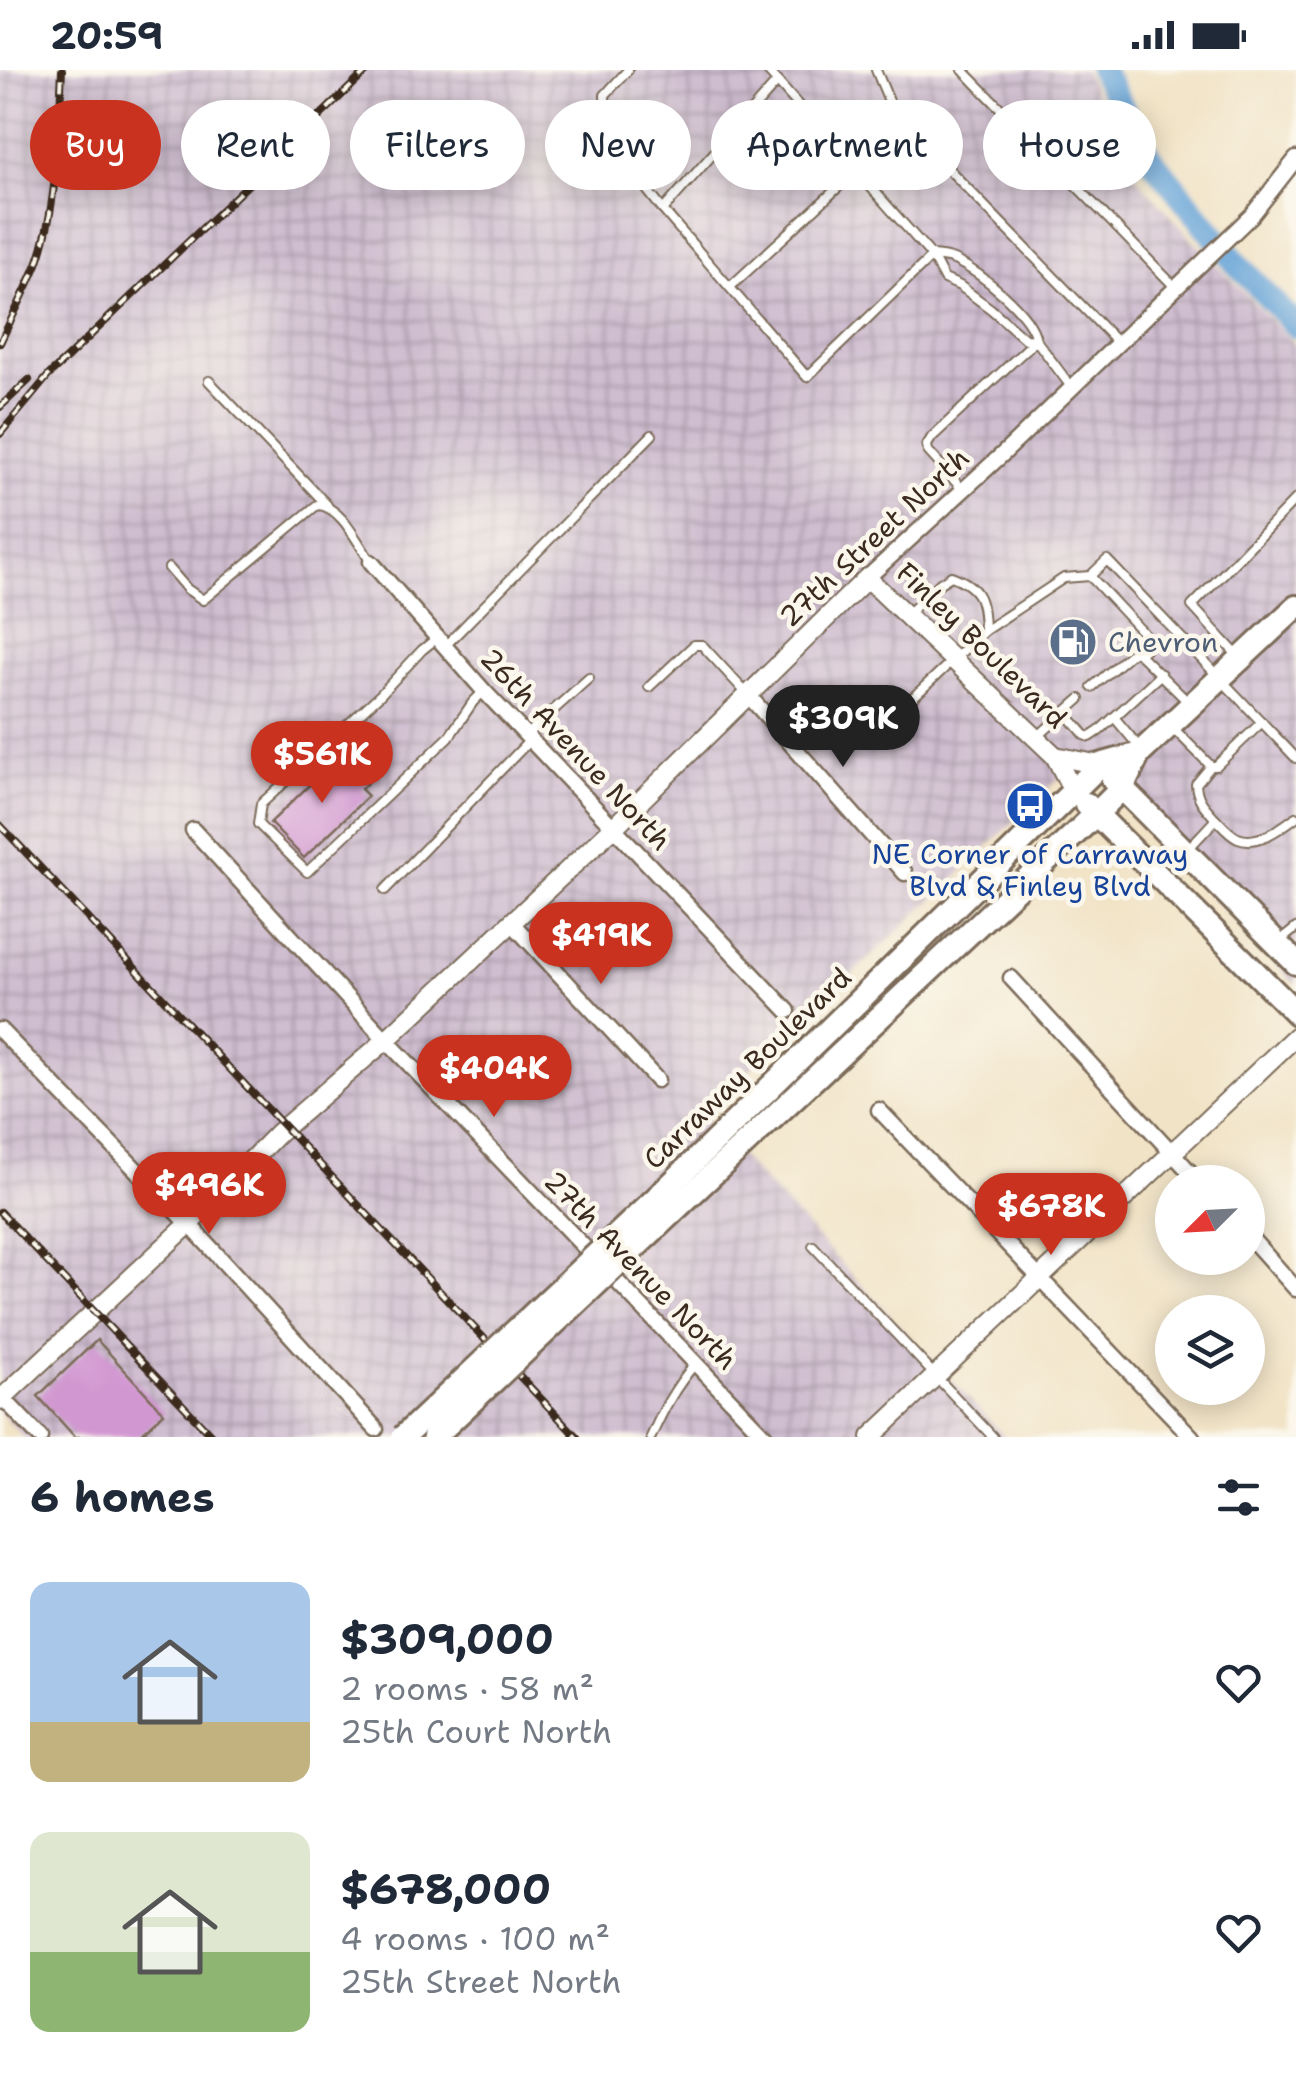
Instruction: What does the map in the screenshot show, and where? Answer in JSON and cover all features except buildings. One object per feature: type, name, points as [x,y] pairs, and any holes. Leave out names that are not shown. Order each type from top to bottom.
[{"type":"main road","name":"Carraway Boulevard","points":[[404,1437],[1096,814],[1122,788],[1140,752],[1296,607]]},
{"type":"main road","name":"Carraway Boulevard","points":[[434,1437],[1073,791],[1100,766],[1140,752]]},
{"type":"main road","points":[[1100,766],[1296,964]]},
{"type":"main road","name":"Finley Boulevard","points":[[1073,791],[1296,1013]]},
{"type":"street","name":"27th Street North","points":[[1,1398],[189,1224],[278,1133],[386,1040],[615,826],[867,578],[1252,216],[1296,159]]},
{"type":"street","name":"26th Avenue North","points":[[371,562],[484,691],[788,1011]]},
{"type":"street","name":"Finley Boulevard","points":[[867,578],[1055,756],[1073,791]]},
{"type":"street","points":[[748,695],[906,873]]},
{"type":"street","name":"Finley Boulevard","points":[[1055,756],[1100,766]]},
{"type":"street","name":"27th Avenue North","points":[[194,830],[386,1040],[766,1437]]},
{"type":"street","points":[[512,923],[657,1080]]},
{"type":"street","points":[[1011,978],[1184,1165]]},
{"type":"street","points":[[0,1030],[189,1224],[376,1429]]},
{"type":"street","points":[[871,1437],[1296,1036]]},
{"type":"street","points":[[878,1110],[1192,1437]]},
{"type":"street","points":[[1265,1253],[1296,1289]]},
{"type":"street","points":[[1,1398],[40,1437]]},
{"type":"lane","points":[[628,70],[605,95],[606,122],[613,147],[807,377],[932,256],[952,258],[987,280],[1025,318],[1036,340],[1072,388]]},
{"type":"lane","points":[[767,70],[795,100]]},
{"type":"lane","points":[[876,70],[894,113],[1118,343]]},
{"type":"lane","points":[[964,70],[1176,288]]},
{"type":"lane","points":[[663,210],[778,81]]},
{"type":"lane","points":[[730,287],[835,190]]},
{"type":"lane","points":[[874,190],[932,256],[944,279],[960,286],[1025,339],[1036,340]]},
{"type":"lane","points":[[963,490],[927,445],[1036,340]]},
{"type":"lane","points":[[209,382],[340,515],[371,562]]},
{"type":"lane","points":[[484,691],[449,737],[307,872],[258,824],[261,804],[380,695],[422,650],[441,642],[652,435]]},
{"type":"lane","points":[[1240,658],[1192,606],[1296,498]]},
{"type":"lane","points":[[169,568],[203,600],[307,512],[317,505],[326,505]]},
{"type":"lane","points":[[874,734],[984,631],[1064,578],[1090,576],[1107,560],[1296,758]]},
{"type":"lane","points":[[906,615],[951,576],[966,581],[983,602],[984,631]]},
{"type":"lane","points":[[1090,576],[1150,640],[1141,653]]},
{"type":"lane","points":[[648,687],[694,645],[702,646],[748,695]]},
{"type":"lane","points":[[1092,687],[1136,650],[1190,704]]},
{"type":"lane","points":[[1065,712],[1090,737],[1162,674]]},
{"type":"lane","points":[[385,890],[589,678]]},
{"type":"lane","points":[[1036,738],[1080,699]]},
{"type":"lane","points":[[1114,717],[1140,752]]},
{"type":"lane","points":[[1262,722],[1221,762],[1211,766],[1196,784],[1196,795],[1230,832],[1246,839],[1257,839],[1296,818]]},
{"type":"lane","points":[[1170,724],[1211,766]]},
{"type":"lane","points":[[1186,852],[1216,819]]},
{"type":"lane","points":[[1277,944],[1296,928]]},
{"type":"lane","points":[[812,1246],[994,1437]]},
{"type":"lane","points":[[651,1437],[678,1383],[696,1364]]},
{"type":"shaded area","points":[[0,70],[1084,70],[1099,100],[983,100],[983,190],[1148,190],[1296,346],[1296,985],[1080,758],[701,1115],[1005,1437],[24,1437],[0,1412]]},
{"type":"waterway","points":[[1101,70],[1149,156],[1237,264],[1296,326]]},
{"type":"railway","points":[[0,343],[44,243],[56,168],[62,70]]},
{"type":"railway","points":[[0,434],[49,375],[368,70]]},
{"type":"railway","points":[[0,407],[29,380]]},
{"type":"railway","points":[[0,825],[577,1437]]},
{"type":"railway","points":[[0,1212],[213,1437]]},
{"type":"place","name":"Chevron","points":[[1073,642]]},
{"type":"place","name":"NE Corner of Carraway Blvd & Finley Blvd","points":[[1030,806]]}]
